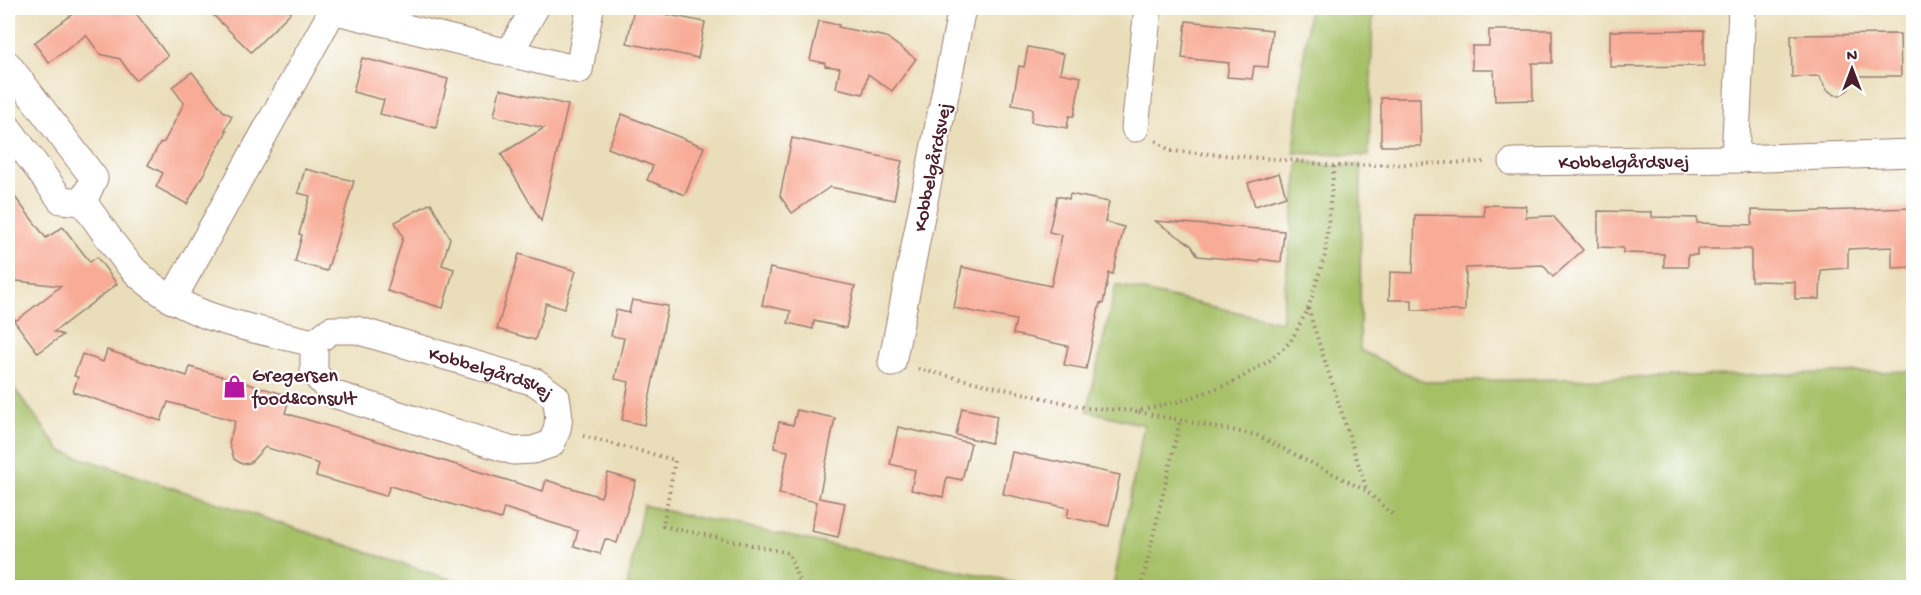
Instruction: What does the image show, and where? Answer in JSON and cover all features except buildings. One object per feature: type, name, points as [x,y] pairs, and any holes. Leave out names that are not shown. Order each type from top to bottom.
[{"type":"street","points":[[509,53],[535,8]]},
{"type":"street","points":[[172,300],[333,9],[579,70],[590,8]]},
{"type":"street","name":"Kobbelgårdsvej","points":[[892,363],[962,8]]},
{"type":"street","points":[[1135,128],[1148,8]]},
{"type":"street","points":[[1735,159],[1742,8]]},
{"type":"street","points":[[8,65],[94,178],[83,202]]},
{"type":"street","points":[[8,128],[62,200],[83,202],[136,272],[172,300],[214,318],[314,343]]},
{"type":"street","name":"Kobbelgårdsvej","points":[[1513,162],[1735,159],[1914,153]]},
{"type":"street","name":"Kobbelgårdsvej","points":[[331,330],[356,330],[535,382],[556,397],[559,413],[558,430],[550,444],[533,450],[513,451],[333,394],[314,373],[314,343],[331,330]]},
{"type":"path","points":[[1135,128],[1171,151],[1334,166],[1513,162]]},
{"type":"path","points":[[1136,411],[1181,401],[1232,383],[1269,361],[1292,341],[1308,309],[1325,255],[1334,166]]},
{"type":"path","points":[[1308,309],[1367,492]]},
{"type":"path","points":[[892,363],[1087,408],[1136,411],[1256,435],[1367,492],[1394,516]]},
{"type":"path","points":[[1141,588],[1180,421]]},
{"type":"path","points":[[558,430],[675,460],[663,526],[789,553],[801,588]]},
{"type":"green space","points":[[1309,8],[1373,8],[1369,156],[1294,153]]},
{"type":"green space","points":[[1299,161],[1334,166],[1361,165],[1360,350],[1424,382],[1913,371],[1913,587],[1113,587],[1144,425],[1087,411],[1116,285],[1281,322]]},
{"type":"green space","points":[[8,380],[61,451],[473,587],[8,587]]},
{"type":"green space","points":[[643,505],[689,516],[1041,587],[627,587]]},
{"type":"place","name":"Gregersen food&consult","points":[[234,386]]}]
